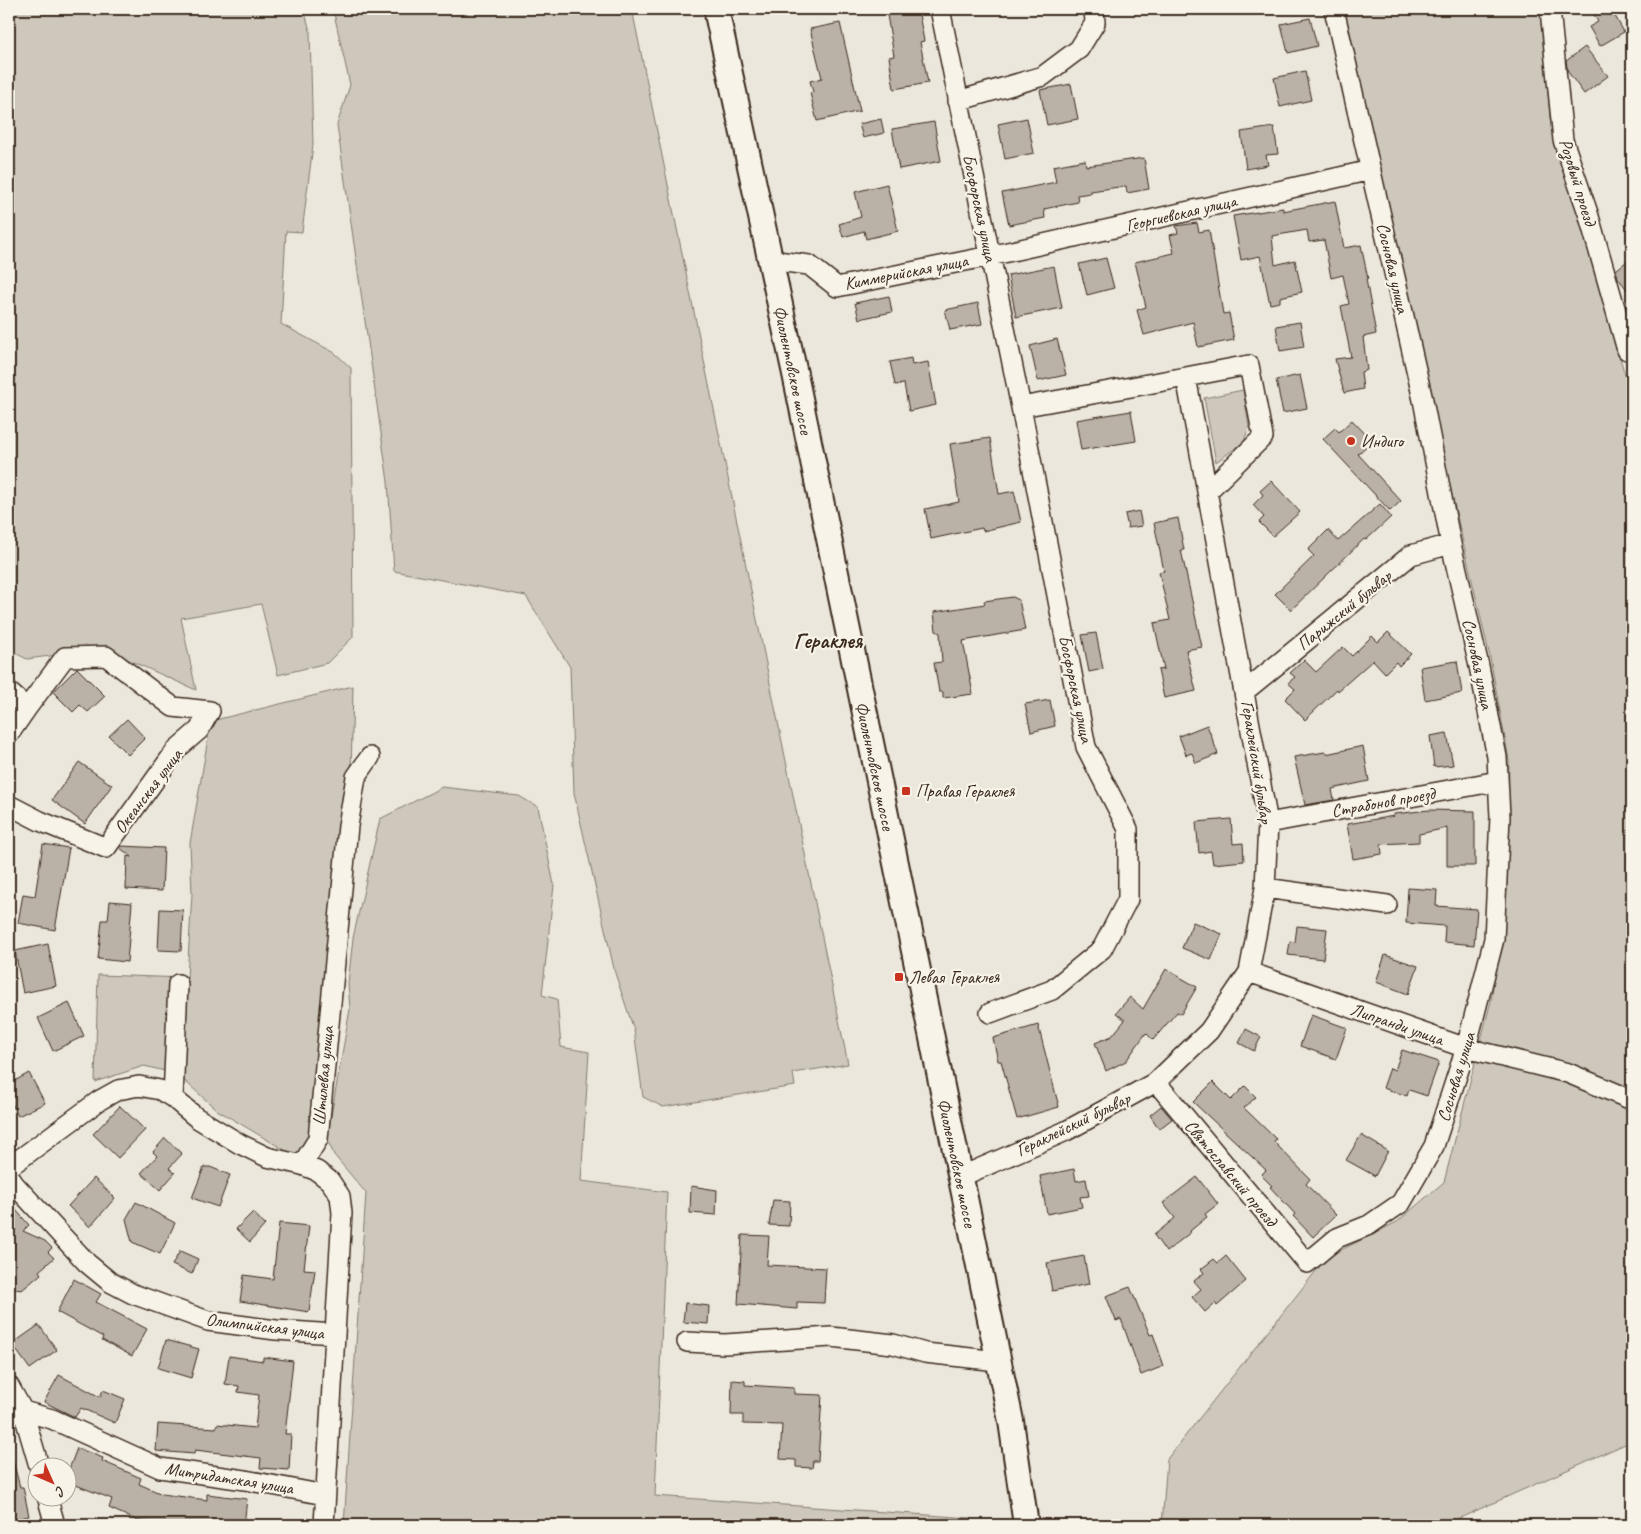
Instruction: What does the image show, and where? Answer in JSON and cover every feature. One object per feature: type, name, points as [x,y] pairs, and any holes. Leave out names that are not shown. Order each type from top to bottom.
[{"type":"main road","name":"Фиолентовское шоссе","points":[[716,9],[795,374],[998,1361],[1012,1431],[1026,1525]]},
{"type":"street","name":"Босфорская улица","points":[[940,9],[1021,407],[1086,747],[1128,830],[1128,899],[1102,949],[1052,990],[990,1013]]},
{"type":"street","points":[[958,101],[1043,76],[1079,49],[1095,23],[1094,9]]},
{"type":"street","name":"Сосновая улица","points":[[1307,1263],[1338,1238],[1369,1225],[1401,1203],[1434,1146],[1466,1048],[1494,939],[1500,817],[1496,748],[1451,544],[1423,400],[1334,9]]},
{"type":"street","name":"Розовый проезд","points":[[1550,9],[1563,140],[1630,348]]},
{"type":"street","name":"Георгиевская улица","points":[[990,256],[1371,170]]},
{"type":"street","name":"Киммерийская улица","points":[[770,260],[809,265],[837,287],[990,256]]},
{"type":"street","points":[[1021,407],[1249,365],[1263,437],[1208,491]]},
{"type":"street","name":"Гераклейский бульвар","points":[[960,1176],[1066,1131],[1156,1082],[1209,1031],[1248,972],[1265,888],[1268,823],[1186,376]]},
{"type":"street","name":"Парижский бульвар","points":[[1245,691],[1411,555],[1451,544]]},
{"type":"street","name":"Океанская улица","points":[[9,805],[40,821],[106,848],[177,749],[199,730],[210,711],[173,706],[106,656],[65,658],[27,708]]},
{"type":"street","points":[[9,692],[27,708],[9,734]]},
{"type":"street","name":"Штилевая улица","points":[[302,1165],[318,1139],[348,826],[356,777],[370,757]]},
{"type":"street","name":"Страбонов проезд","points":[[1268,823],[1498,781]]},
{"type":"street","points":[[1265,888],[1387,905]]},
{"type":"street","name":"Липранди улица","points":[[1248,972],[1466,1048],[1568,1073],[1632,1100]]},
{"type":"street","points":[[173,1098],[178,984]]},
{"type":"street","name":"Святославский проезд","points":[[1156,1082],[1307,1263]]},
{"type":"street","points":[[9,1167],[100,1100],[118,1090],[140,1086],[160,1090],[197,1118],[240,1144],[267,1157],[302,1165],[317,1171],[330,1182],[340,1196],[342,1213],[324,1525]]},
{"type":"street","name":"Олимпийская улица","points":[[9,1176],[14,1184],[87,1263],[110,1282],[133,1294],[208,1321],[276,1330],[334,1334]]},
{"type":"street","points":[[687,1342],[725,1344],[831,1337],[893,1344],[925,1353],[998,1361]]},
{"type":"street","points":[[9,1386],[23,1411],[36,1456]]},
{"type":"street","name":"Митридатская улица","points":[[23,1411],[52,1419],[160,1468],[245,1480],[325,1495]]},
{"type":"street","points":[[50,1506],[55,1525]]},
{"type":"shaded area","points":[[9,9],[304,9],[310,31],[313,145],[302,232],[286,231],[281,324],[335,353],[351,368],[353,637],[327,663],[278,675],[261,604],[181,618],[196,690],[104,649],[27,659],[9,650]]},
{"type":"shaded area","points":[[333,9],[632,9],[848,1064],[793,1073],[795,1086],[663,1107],[643,1097],[634,1030],[615,973],[574,793],[570,667],[526,596],[394,571],[388,482],[337,125],[350,85]]},
{"type":"shaded area","points":[[1338,9],[1541,9],[1550,118],[1632,399],[1632,1441],[1444,1525],[1162,1525],[1167,1459],[1327,1257],[1397,1222],[1444,1182],[1491,1001],[1507,890],[1509,760],[1490,657]]},
{"type":"shaded area","points":[[1243,390],[1249,426],[1244,442],[1216,462],[1204,398]]},
{"type":"shaded area","points":[[353,686],[351,776],[320,1136],[293,1155],[217,1110],[177,1074],[144,1066],[95,1082],[98,975],[187,978],[192,894],[190,843],[211,721]]},
{"type":"shaded area","points":[[442,787],[519,796],[538,807],[554,885],[542,995],[557,999],[561,1047],[589,1052],[581,1181],[667,1192],[655,1496],[971,1518],[972,1525],[344,1525],[366,1193],[334,1155],[327,1139],[350,1009],[348,983],[353,938],[380,819]]},
{"type":"building","points":[[918,9],[924,41],[920,42],[928,83],[894,89],[889,57],[894,56],[887,15]]},
{"type":"building","points":[[1591,9],[1611,9],[1624,32],[1600,46],[1589,27],[1598,22]]},
{"type":"building","points":[[1310,18],[1317,46],[1288,53],[1281,24]]},
{"type":"building","points":[[840,23],[860,111],[817,121],[810,93],[813,92],[810,81],[822,78],[810,29]]},
{"type":"building","points":[[1585,47],[1608,76],[1584,94],[1568,72],[1566,61]]},
{"type":"building","points":[[1305,71],[1311,100],[1280,107],[1274,78]]},
{"type":"building","points":[[1071,84],[1078,119],[1047,125],[1040,90]]},
{"type":"building","points":[[1027,118],[1034,153],[1005,159],[998,124]]},
{"type":"building","points":[[881,119],[884,133],[863,138],[859,124]]},
{"type":"building","points":[[934,122],[941,161],[899,169],[892,129]]},
{"type":"building","points":[[1274,127],[1278,154],[1266,155],[1268,165],[1246,169],[1241,132]]},
{"type":"building","points":[[1144,158],[1149,189],[1127,193],[1126,186],[1091,191],[1091,193],[1077,195],[1078,202],[1044,209],[1045,218],[1009,225],[1002,193],[1056,182],[1053,166],[1085,160],[1086,166]]},
{"type":"building","points":[[887,184],[898,231],[866,239],[864,231],[843,237],[839,224],[861,217],[855,192]]},
{"type":"building","points":[[1335,201],[1344,248],[1361,245],[1376,334],[1363,337],[1367,370],[1361,372],[1363,389],[1344,393],[1335,359],[1351,357],[1341,306],[1349,304],[1343,275],[1331,278],[1324,240],[1309,242],[1307,230],[1272,236],[1275,265],[1295,260],[1302,292],[1280,297],[1280,302],[1270,304],[1260,256],[1241,260],[1233,216],[1283,208],[1283,211]]},
{"type":"building","points":[[1197,223],[1199,232],[1209,230],[1223,314],[1229,313],[1234,340],[1198,347],[1193,322],[1144,335],[1137,310],[1146,307],[1135,262],[1174,253],[1170,235],[1178,233],[1176,226]]},
{"type":"building","points":[[1632,257],[1632,296],[1618,278],[1616,270]]},
{"type":"building","points":[[1106,258],[1114,288],[1087,295],[1079,264]]},
{"type":"building","points":[[1054,266],[1062,308],[1016,317],[1008,275]]},
{"type":"building","points":[[889,296],[892,312],[859,319],[855,303]]},
{"type":"building","points":[[978,303],[982,324],[950,330],[945,310]]},
{"type":"building","points":[[1300,322],[1304,347],[1280,351],[1276,326]]},
{"type":"building","points":[[1057,339],[1066,375],[1038,381],[1030,346]]},
{"type":"building","points":[[911,358],[912,365],[928,362],[936,405],[909,411],[904,384],[895,385],[890,362]]},
{"type":"building","points":[[1300,375],[1307,408],[1283,413],[1276,380]]},
{"type":"building","points":[[1131,411],[1136,441],[1081,450],[1076,420]]},
{"type":"building","points":[[1352,420],[1372,441],[1358,454],[1401,501],[1390,511],[1323,439],[1335,428],[1339,432]]},
{"type":"building","points":[[990,438],[999,494],[1014,491],[1021,522],[983,531],[982,528],[931,539],[925,509],[959,502],[950,444]]},
{"type":"building","points":[[1271,481],[1300,512],[1273,536],[1259,522],[1264,517],[1253,505],[1263,495],[1260,491]]},
{"type":"building","points":[[1380,504],[1391,517],[1366,540],[1364,539],[1291,610],[1275,594],[1314,556],[1308,550],[1328,530],[1338,541]]},
{"type":"building","points":[[1139,511],[1142,526],[1128,528],[1125,514]]},
{"type":"building","points":[[1178,518],[1184,550],[1181,550],[1202,647],[1186,650],[1196,691],[1164,698],[1158,670],[1164,669],[1154,623],[1170,620],[1159,572],[1164,571],[1154,523]]},
{"type":"building","points":[[1013,597],[1019,600],[1025,630],[963,641],[973,694],[943,698],[943,692],[939,692],[934,663],[942,662],[940,633],[936,631],[934,612],[985,604],[984,601]]},
{"type":"building","points":[[1388,632],[1411,654],[1399,666],[1396,662],[1385,673],[1373,660],[1338,691],[1337,689],[1305,720],[1285,699],[1295,689],[1288,683],[1295,677],[1290,673],[1304,660],[1316,672],[1343,647],[1352,656],[1372,636],[1378,642]]},
{"type":"building","points":[[1096,633],[1103,669],[1089,672],[1082,635]]},
{"type":"building","points":[[1457,661],[1462,693],[1425,700],[1420,667]]},
{"type":"building","points":[[77,668],[105,696],[88,712],[80,705],[73,712],[53,692]]},
{"type":"building","points":[[1050,700],[1055,726],[1031,732],[1025,704]]},
{"type":"building","points":[[127,719],[145,738],[128,755],[109,736]]},
{"type":"building","points":[[1207,725],[1218,754],[1196,763],[1192,753],[1186,755],[1179,736]]},
{"type":"building","points":[[1447,733],[1453,765],[1434,767],[1430,736]]},
{"type":"building","points":[[1363,746],[1369,781],[1332,789],[1334,800],[1305,805],[1294,757],[1325,752],[1326,754]]},
{"type":"building","points":[[79,762],[112,785],[85,824],[52,800]]},
{"type":"building","points":[[1429,810],[1475,811],[1475,866],[1447,866],[1447,828],[1419,834],[1419,842],[1381,844],[1382,854],[1353,859],[1347,824],[1394,816],[1394,814]]},
{"type":"building","points":[[1231,819],[1233,844],[1243,843],[1244,861],[1213,864],[1211,851],[1199,853],[1196,822]]},
{"type":"building","points":[[43,844],[69,848],[55,930],[18,923],[23,894],[35,896]]},
{"type":"building","points":[[121,846],[164,848],[162,891],[126,889],[127,856],[132,857],[120,848]]},
{"type":"building","points":[[1408,888],[1437,890],[1436,906],[1477,909],[1474,945],[1444,942],[1445,926],[1406,923]]},
{"type":"building","points":[[110,901],[132,903],[127,962],[98,959],[102,920],[108,920]]},
{"type":"building","points":[[160,909],[183,910],[181,951],[158,950]]},
{"type":"building","points":[[1193,922],[1222,934],[1211,960],[1182,948]]},
{"type":"building","points":[[1297,926],[1327,929],[1323,959],[1288,955],[1290,941],[1295,942]]},
{"type":"building","points":[[48,944],[56,986],[23,993],[15,951]]},
{"type":"building","points":[[1385,955],[1418,966],[1408,994],[1376,982]]},
{"type":"building","points":[[1166,969],[1197,987],[1181,1014],[1177,1012],[1153,1040],[1146,1033],[1126,1061],[1106,1071],[1095,1043],[1112,1036],[1125,1020],[1116,1013],[1130,997],[1143,1009]]},
{"type":"building","points":[[69,1003],[84,1036],[53,1051],[38,1018]]},
{"type":"building","points":[[1311,1015],[1347,1028],[1336,1059],[1300,1046]]},
{"type":"building","points":[[1038,1025],[1059,1107],[1017,1119],[1001,1061],[998,1061],[993,1038]]},
{"type":"building","points":[[1246,1029],[1261,1037],[1254,1051],[1239,1043]]},
{"type":"building","points":[[1402,1050],[1439,1062],[1427,1096],[1409,1090],[1407,1096],[1383,1088],[1390,1068],[1395,1070]]},
{"type":"building","points":[[29,1073],[45,1103],[18,1116],[9,1098],[9,1084]]},
{"type":"building","points":[[1213,1082],[1231,1100],[1245,1086],[1256,1097],[1244,1108],[1276,1139],[1274,1142],[1310,1179],[1306,1184],[1336,1215],[1313,1237],[1293,1216],[1295,1214],[1261,1175],[1266,1170],[1193,1102]]},
{"type":"building","points":[[120,1106],[145,1130],[118,1158],[93,1134]]},
{"type":"building","points":[[1161,1106],[1172,1119],[1159,1129],[1150,1115]]},
{"type":"building","points":[[1361,1135],[1388,1151],[1375,1176],[1346,1160]]},
{"type":"building","points":[[165,1138],[182,1154],[169,1168],[175,1173],[160,1190],[141,1173],[157,1156],[153,1152]]},
{"type":"building","points":[[204,1167],[210,1167],[230,1175],[218,1207],[192,1198]]},
{"type":"building","points":[[1074,1169],[1076,1181],[1086,1179],[1089,1196],[1080,1197],[1082,1207],[1047,1214],[1040,1176]]},
{"type":"building","points":[[1197,1177],[1218,1204],[1205,1214],[1207,1217],[1191,1232],[1166,1252],[1154,1235],[1175,1218],[1163,1203]]},
{"type":"building","points":[[94,1178],[115,1198],[90,1227],[68,1206]]},
{"type":"building","points":[[691,1186],[717,1190],[716,1215],[690,1213]]},
{"type":"building","points":[[773,1200],[790,1201],[789,1226],[769,1225]]},
{"type":"building","points":[[9,1202],[29,1225],[23,1231],[45,1241],[52,1248],[48,1252],[54,1258],[39,1271],[41,1274],[22,1290],[15,1289],[9,1282]]},
{"type":"building","points":[[136,1202],[175,1223],[160,1254],[132,1242],[126,1219]]},
{"type":"building","points":[[253,1212],[265,1225],[250,1242],[236,1229]]},
{"type":"building","points":[[279,1223],[309,1226],[304,1269],[315,1270],[309,1312],[240,1301],[244,1275],[273,1279]]},
{"type":"building","points":[[742,1235],[769,1236],[767,1265],[826,1268],[824,1303],[797,1302],[797,1309],[738,1304]]},
{"type":"building","points":[[180,1251],[198,1259],[192,1274],[172,1265]]},
{"type":"building","points":[[1084,1256],[1089,1284],[1052,1291],[1047,1263]]},
{"type":"building","points":[[1226,1256],[1246,1281],[1217,1306],[1215,1303],[1205,1312],[1192,1297],[1201,1289],[1194,1281],[1204,1273],[1201,1269],[1214,1259],[1218,1263]]},
{"type":"building","points":[[74,1279],[101,1294],[96,1302],[147,1329],[132,1356],[102,1340],[103,1337],[57,1312]]},
{"type":"building","points":[[1130,1287],[1150,1335],[1153,1334],[1164,1366],[1141,1375],[1121,1319],[1116,1321],[1106,1296]]},
{"type":"building","points":[[685,1303],[709,1306],[708,1324],[683,1322]]},
{"type":"building","points":[[39,1325],[57,1350],[30,1369],[12,1344]]},
{"type":"building","points":[[166,1340],[199,1349],[191,1378],[158,1368]]},
{"type":"building","points":[[229,1356],[263,1361],[263,1357],[293,1361],[285,1434],[291,1434],[289,1470],[260,1468],[261,1458],[195,1450],[194,1454],[156,1451],[158,1424],[216,1428],[217,1424],[255,1428],[259,1395],[238,1392],[239,1386],[225,1384]]},
{"type":"building","points":[[59,1375],[100,1397],[103,1390],[125,1399],[115,1423],[81,1408],[75,1417],[44,1402]]},
{"type":"building","points":[[732,1380],[745,1381],[745,1385],[794,1388],[794,1394],[822,1395],[818,1461],[813,1461],[812,1468],[796,1467],[796,1460],[780,1459],[782,1425],[743,1424],[743,1415],[731,1415]]},
{"type":"building","points":[[77,1448],[103,1458],[102,1461],[141,1478],[139,1484],[162,1494],[207,1500],[207,1494],[247,1499],[244,1525],[171,1525],[138,1521],[109,1508],[112,1499],[78,1486],[78,1456],[74,1456]]},
{"type":"building","points":[[9,1461],[13,1461],[20,1487],[23,1487],[29,1516],[9,1521]]},
{"type":"place","name":"Индиго","points":[[1351,441]]},
{"type":"place","name":"Правая Гераклея","points":[[906,791]]},
{"type":"place","name":"Левая Гераклея","points":[[899,977]]},
{"type":"district","name":"Гераклея","points":[[828,641]]}]
